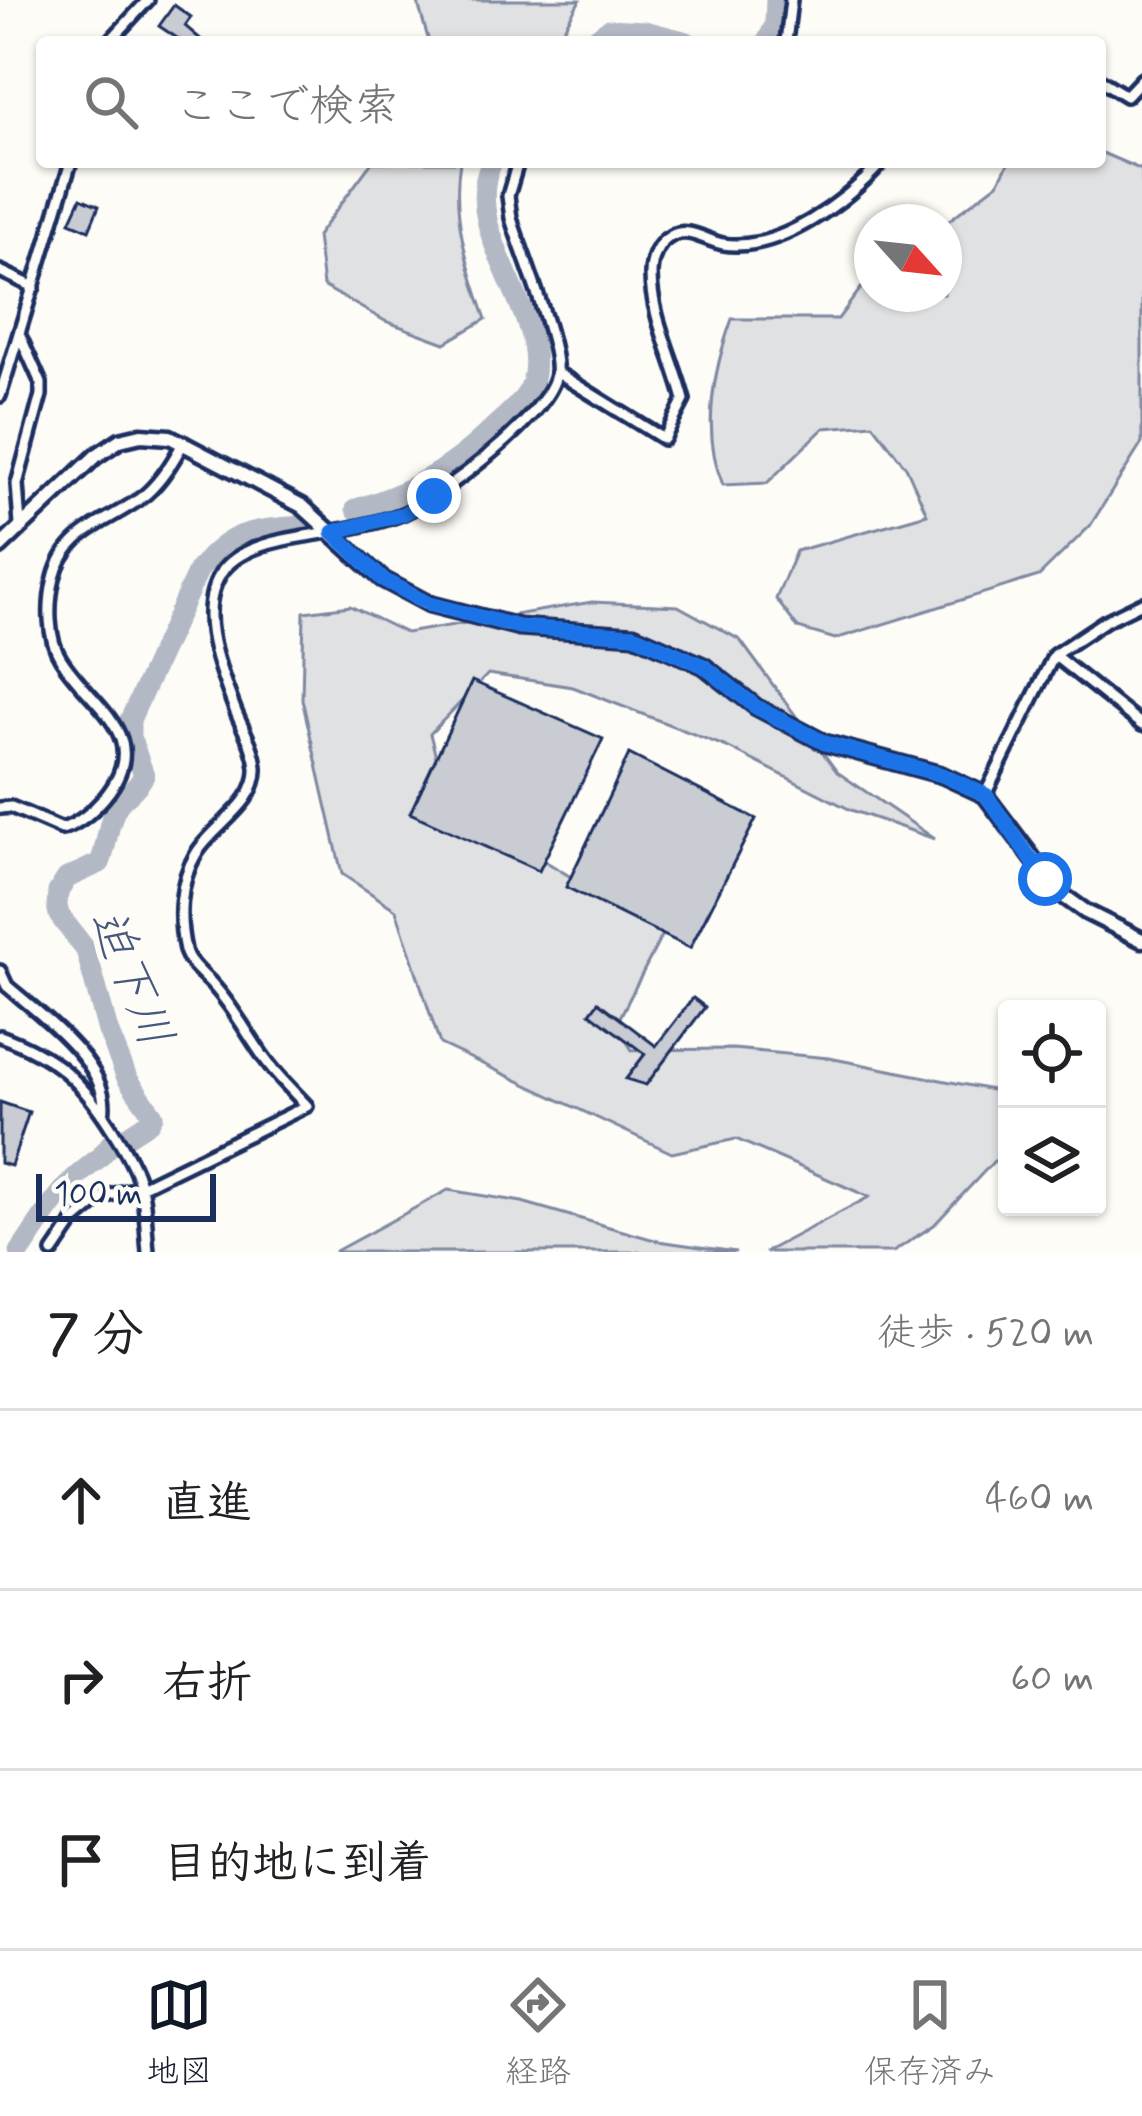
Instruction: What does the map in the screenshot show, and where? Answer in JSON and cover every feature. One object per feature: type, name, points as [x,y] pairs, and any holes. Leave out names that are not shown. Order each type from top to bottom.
[{"type":"street","points":[[115,36],[148,0]]},
{"type":"street","points":[[787,36],[791,0]]},
{"type":"street","points":[[1106,84],[1126,96],[1142,79]]},
{"type":"street","points":[[0,397],[69,168]]},
{"type":"street","points":[[53,1252],[88,1206],[103,1197],[141,1187],[307,1106],[265,1060],[222,995],[185,956],[184,879],[197,851],[254,786],[254,752],[214,644],[209,617],[212,593],[225,568],[238,558],[285,539],[403,514],[450,485],[541,404],[556,373],[511,218],[508,196],[516,168]]},
{"type":"street","points":[[556,373],[664,439],[684,400],[655,303],[651,273],[656,251],[667,237],[684,231],[724,244],[746,244],[784,233],[845,200],[876,168]]},
{"type":"street","points":[[0,271],[34,287]]},
{"type":"street","points":[[20,336],[41,395],[17,484],[20,525]]},
{"type":"street","points":[[0,547],[96,456],[120,440],[149,434],[184,442],[302,506],[382,579],[429,604],[519,627],[584,628],[649,640],[704,666],[756,707],[825,743],[942,775],[986,795],[1058,892],[1142,940]]},
{"type":"street","points":[[0,808],[11,807],[62,829],[77,824],[121,777],[123,746],[107,713],[59,657],[51,602],[55,574],[78,538],[144,496],[184,442]]},
{"type":"street","points":[[986,795],[1054,655],[1142,603]]},
{"type":"street","points":[[1054,655],[1142,725]]},
{"type":"street","points":[[0,971],[7,986],[87,1062],[106,1099],[103,1115]]},
{"type":"street","points":[[0,1036],[65,1069],[103,1115],[141,1187],[148,1252]]},
{"type":"shaded area","points":[[417,0],[580,0],[560,36],[427,36]]},
{"type":"shaded area","points":[[1106,155],[1142,170],[1142,443],[1090,526],[1039,576],[835,639],[798,628],[776,599],[796,551],[927,514],[906,467],[873,424],[824,428],[767,483],[723,485],[712,444],[712,402],[732,319],[838,319],[854,297],[854,312],[962,312],[962,210],[998,183],[1006,168],[1106,168]]},
{"type":"shaded area","points":[[368,168],[459,168],[458,202],[467,262],[486,319],[445,343],[385,321],[323,286],[317,236]]},
{"type":"shaded area","points":[[592,602],[678,606],[740,640],[837,772],[935,839],[851,810],[727,747],[573,687],[488,674],[430,734],[448,802],[663,933],[616,1025],[632,1050],[733,1049],[829,1058],[998,1091],[998,1160],[934,1225],[893,1252],[765,1252],[869,1197],[736,1139],[672,1153],[440,1044],[396,910],[342,874],[302,699],[304,612],[350,606],[406,633]]},
{"type":"shaded area","points":[[448,1190],[522,1202],[658,1241],[736,1252],[334,1252]]},
{"type":"building","points":[[174,5],[191,17],[185,26],[197,36],[174,36],[159,26]]},
{"type":"building","points":[[81,198],[99,206],[89,230],[70,222]]},
{"type":"building","points":[[472,681],[603,739],[539,871],[410,813]]},
{"type":"building","points":[[629,754],[756,819],[690,948],[566,887]]},
{"type":"building","points":[[693,998],[705,1007],[646,1085],[626,1079],[645,1054],[590,1013],[598,1002],[656,1046]]},
{"type":"building","points":[[0,1102],[29,1112],[11,1166],[0,1163]]},
{"type":"waterway","name":"迫下川","points":[[770,36],[776,0]]},
{"type":"waterway","name":"迫下川","points":[[599,36],[609,29],[664,36]]},
{"type":"waterway","name":"迫下川","points":[[356,509],[394,496],[444,468],[514,409],[532,383],[535,357],[529,330],[486,216],[484,189],[490,168]]},
{"type":"waterway","name":"迫下川","points":[[126,1137],[153,1115],[127,1078],[108,1031],[86,950],[59,915],[58,892],[67,878],[100,863],[114,811],[144,775],[130,737],[130,720],[198,571],[233,539],[304,526]]},
{"type":"waterway","name":"迫下川","points":[[20,1252],[64,1190],[112,1142]]},
{"type":"route","points":[[434,496],[403,514],[333,532],[382,579],[429,604],[519,627],[584,628],[664,645],[704,666],[756,707],[825,743],[942,775],[986,795],[1045,879]]}]
